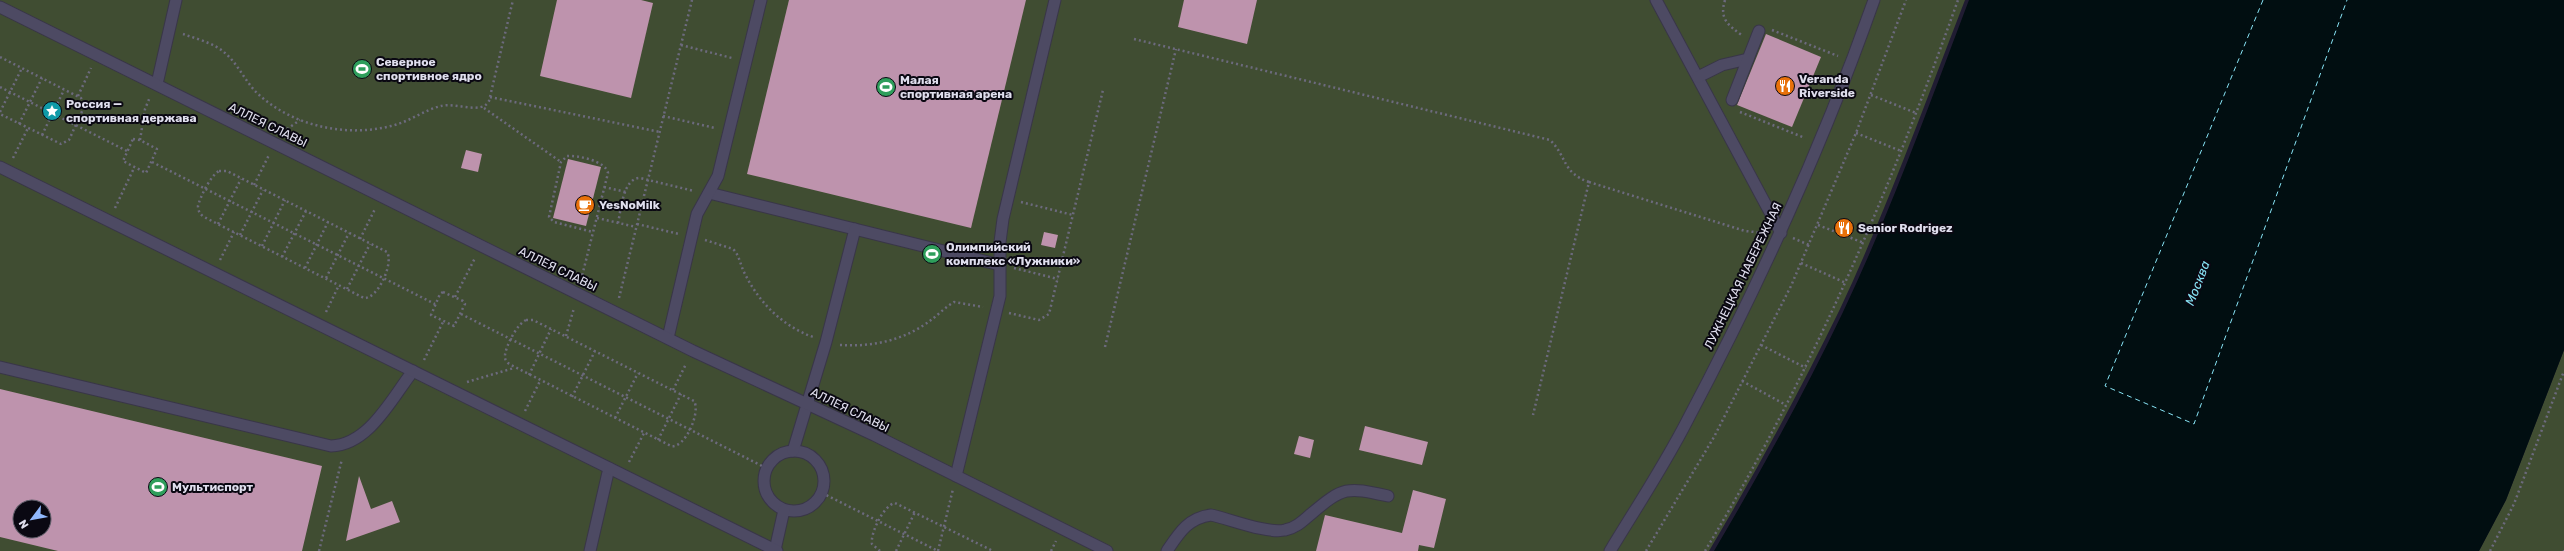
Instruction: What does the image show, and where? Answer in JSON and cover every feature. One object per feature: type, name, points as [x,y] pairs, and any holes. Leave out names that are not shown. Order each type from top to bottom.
[{"type":"street","points":[[157,84],[176,0]]},
{"type":"street","points":[[668,338],[697,214],[718,176],[761,0]]},
{"type":"street","points":[[956,476],[1000,296],[1001,227],[1055,0]]},
{"type":"street","points":[[1656,0],[1781,233]]},
{"type":"street","name":"ЛУЖНЕЦКАЯ НАБЕРЕЖНАЯ","points":[[1610,551],[1687,422],[1781,233],[1819,144],[1874,0]]},
{"type":"street","name":"АЛЛЕЯ СЛАВЫ","points":[[0,7],[578,294],[956,476],[1107,551]]},
{"type":"street","points":[[1732,100],[1759,31]]},
{"type":"street","points":[[1698,77],[1722,65],[1748,59]]},
{"type":"street","points":[[3,168],[776,551],[784,510]]},
{"type":"street","points":[[709,194],[1000,265]]},
{"type":"street","points":[[794,451],[826,342],[855,229]]},
{"type":"street","points":[[0,367],[331,446],[345,444],[363,435],[415,372]]},
{"type":"street","points":[[794,451],[810,455],[821,468],[824,484],[822,493],[816,502],[807,509],[796,512],[784,510],[770,500],[766,493],[764,485],[766,468],[778,455],[794,451]]},
{"type":"street","points":[[590,551],[609,468]]},
{"type":"street","points":[[1168,551],[1184,527],[1204,516],[1210,515],[1283,530],[1299,524],[1332,497],[1345,490],[1359,489],[1388,496]]},
{"type":"path","points":[[484,108],[488,104],[490,97],[513,0]]},
{"type":"path","points":[[616,312],[692,0]]},
{"type":"path","points":[[1725,0],[1722,10],[1723,17],[1735,31]]},
{"type":"path","points":[[1646,551],[1714,437],[1801,263],[1856,133],[1906,0]]},
{"type":"path","points":[[1705,551],[1806,368],[1846,283],[1864,243],[1901,151],[1958,0]]},
{"type":"path","points":[[1759,31],[1769,28],[1851,62]]},
{"type":"path","points":[[170,29],[218,48],[226,54],[261,96],[286,114],[316,125],[346,130],[372,130],[410,121],[442,106],[454,104],[484,108],[561,162]]},
{"type":"path","points":[[1134,39],[1547,138],[1555,146],[1570,171],[1579,179],[1745,231],[1781,233]]},
{"type":"path","points":[[681,45],[746,61]]},
{"type":"path","points":[[1105,347],[1176,49]]},
{"type":"path","points":[[78,96],[98,55]]},
{"type":"path","points":[[0,57],[22,68],[42,78],[64,90],[78,96],[84,107],[69,140],[64,143],[58,143],[0,113],[22,68]]},
{"type":"path","points":[[19,124],[42,78]]},
{"type":"path","points":[[140,140],[145,109],[157,84]]},
{"type":"path","points":[[0,87],[127,151]]},
{"type":"path","points":[[42,135],[64,90]]},
{"type":"path","points":[[597,218],[692,237],[733,249],[750,284],[770,311],[793,328],[826,342],[856,346],[893,340],[920,328],[958,302],[1039,320],[1045,319],[1050,311],[1103,90]]},
{"type":"path","points":[[1871,95],[1916,113]]},
{"type":"path","points":[[490,97],[660,132]]},
{"type":"path","points":[[1732,100],[1732,106],[1736,110],[1819,144]]},
{"type":"path","points":[[664,116],[729,132]]},
{"type":"path","points":[[3,168],[28,128]]},
{"type":"path","points":[[1856,133],[1901,151]]},
{"type":"path","points":[[133,139],[140,140],[157,149],[146,172],[134,168],[124,162],[127,151],[133,139]]},
{"type":"path","points":[[566,336],[578,294],[608,173],[604,165],[570,156],[561,162],[549,217],[554,222],[593,232]]},
{"type":"path","points":[[152,162],[435,304]]},
{"type":"path","points":[[108,220],[134,168]]},
{"type":"path","points":[[219,171],[227,171],[370,244],[389,255],[390,265],[375,294],[370,298],[364,298],[204,217],[199,212],[198,205],[206,189],[213,176],[219,171]]},
{"type":"path","points":[[218,224],[241,178]]},
{"type":"path","points":[[618,223],[629,183],[634,179],[648,180],[709,194]]},
{"type":"path","points":[[1533,415],[1589,182]]},
{"type":"path","points":[[604,187],[626,192]]},
{"type":"path","points":[[240,235],[263,190]]},
{"type":"path","points":[[360,239],[382,196]]},
{"type":"path","points":[[1007,199],[1073,215]]},
{"type":"path","points":[[262,246],[285,200]]},
{"type":"path","points":[[282,257],[306,211]]},
{"type":"path","points":[[305,268],[328,222]]},
{"type":"path","points":[[1818,225],[1864,243]]},
{"type":"path","points":[[214,273],[234,232]]},
{"type":"path","points":[[326,278],[349,233]]},
{"type":"path","points":[[347,289],[370,244]]},
{"type":"path","points":[[455,297],[481,245]]},
{"type":"path","points":[[1801,263],[1846,283]]},
{"type":"path","points":[[1000,265],[1058,279]]},
{"type":"path","points":[[319,325],[339,285]]},
{"type":"path","points":[[443,292],[455,297],[465,304],[454,326],[431,315],[435,304],[443,292]]},
{"type":"path","points":[[461,314],[766,468]]},
{"type":"path","points":[[526,320],[533,320],[551,329],[694,401],[697,407],[697,414],[682,443],[677,446],[658,440],[540,381],[508,363],[505,357],[520,324],[526,320]]},
{"type":"path","points":[[415,372],[443,322]]},
{"type":"path","points":[[529,375],[551,329]]},
{"type":"path","points":[[1761,345],[1806,368]]},
{"type":"path","points":[[673,390],[693,350]]},
{"type":"path","points":[[572,397],[595,351]]},
{"type":"path","points":[[448,388],[515,368]]},
{"type":"path","points":[[2490,551],[2514,504],[2564,371]]},
{"type":"path","points":[[615,418],[638,372]]},
{"type":"path","points":[[519,423],[540,381]]},
{"type":"path","points":[[1742,381],[1786,405]]},
{"type":"path","points":[[658,440],[681,394]]},
{"type":"path","points":[[623,475],[644,432]]},
{"type":"path","points":[[319,551],[345,444]]},
{"type":"path","points":[[822,493],[938,551],[956,476]]},
{"type":"path","points":[[880,551],[874,547],[871,541],[886,508],[892,504],[900,504],[993,551]]},
{"type":"path","points":[[896,551],[915,512]]},
{"type":"green space","name":"Олимпийский комплекс «Лужники»","points":[[0,0],[1965,0],[1890,194],[1840,309],[1777,431],[1709,551],[0,551]]},
{"type":"green space","points":[[2564,350],[2564,551],[2479,551],[2506,500]]},
{"type":"water","name":"Москва","points":[[1969,0],[2564,0],[2564,350],[2506,500],[2479,551],[1714,551],[1813,373],[1861,274],[1893,197]]},
{"type":"building","points":[[557,0],[641,0],[653,3],[631,98],[540,76]]},
{"type":"building","name":"Малая спортивная арена","points":[[789,0],[1026,0],[971,228],[747,174]]},
{"type":"building","points":[[1184,0],[1257,0],[1247,44],[1178,27]]},
{"type":"building","points":[[1766,34],[1821,57],[1792,127],[1737,105]]},
{"type":"building","points":[[466,150],[482,154],[478,172],[461,168]]},
{"type":"building","points":[[568,159],[601,167],[586,226],[553,218]]},
{"type":"building","points":[[1044,232],[1058,235],[1055,248],[1041,245]]},
{"type":"building","name":"Мультиспорт","points":[[0,389],[322,466],[302,551],[58,551],[0,537]]},
{"type":"building","points":[[1365,426],[1428,442],[1422,465],[1359,450]]},
{"type":"building","points":[[1299,436],[1314,440],[1310,458],[1294,454]]},
{"type":"building","points":[[359,476],[371,509],[392,501],[400,522],[346,541]]},
{"type":"building","points":[[1413,490],[1446,499],[1434,548],[1419,545],[1418,551],[1316,551],[1325,515],[1402,533]]},
{"type":"ferry route","points":[[2263,0],[2105,386],[2194,424],[2347,0]]},
{"type":"place","name":"Северное спортивное ядро","points":[[362,69]]},
{"type":"place","name":"Veranda Riverside","points":[[1785,86]]},
{"type":"place","name":"Малая спортивная арена","points":[[886,87]]},
{"type":"place","name":"Россия — спортивная держава","points":[[52,111]]},
{"type":"place","name":"YesNoMilk","points":[[585,205]]},
{"type":"place","name":"Senior Rodrigez","points":[[1844,228]]},
{"type":"place","name":"Олимпийский комплекс «Лужники»","points":[[932,254]]},
{"type":"place","name":"Мультиспорт","points":[[158,487]]}]
